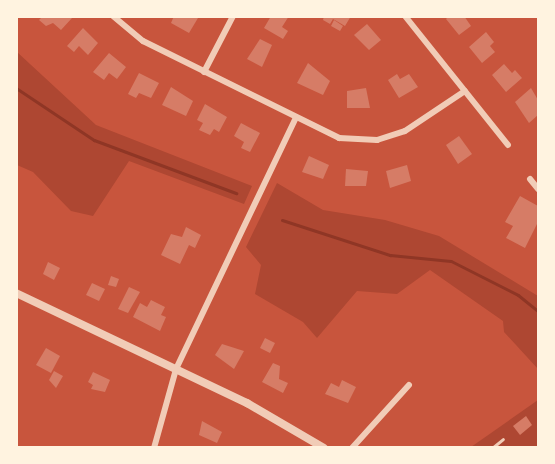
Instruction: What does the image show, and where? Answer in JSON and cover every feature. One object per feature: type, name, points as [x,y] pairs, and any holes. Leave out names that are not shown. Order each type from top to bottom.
[{"type":"street","points":[[113,16],[143,41],[339,138],[377,140],[405,131],[465,91]]},
{"type":"street","points":[[204,72],[232,16]]},
{"type":"street","points":[[405,16],[508,145]]},
{"type":"street","points":[[154,447],[176,369],[296,117]]},
{"type":"street","points":[[530,179],[538,189]]},
{"type":"street","points":[[16,293],[300,430],[324,447]]},
{"type":"street","points":[[352,447],[409,385]]},
{"type":"lane","points":[[492,447],[503,440]]},
{"type":"shaded area","points":[[17,52],[96,125],[252,186],[244,204],[129,161],[93,216],[71,211],[33,172],[17,165]]},
{"type":"shaded area","points":[[277,183],[323,210],[385,220],[439,236],[538,296],[538,369],[504,332],[503,321],[430,270],[397,294],[357,291],[317,338],[303,322],[255,294],[261,265],[246,247]]},
{"type":"shaded area","points":[[538,400],[538,447],[471,447]]},
{"type":"building","points":[[43,16],[70,16],[72,18],[61,30],[53,23],[46,26],[39,20]]},
{"type":"building","points":[[174,16],[196,16],[198,18],[189,33],[171,23]]},
{"type":"building","points":[[271,16],[289,16],[282,27],[288,31],[283,39],[264,28]]},
{"type":"building","points":[[324,16],[351,16],[345,26],[333,19],[330,24],[323,20]]},
{"type":"building","points":[[449,16],[464,16],[471,26],[459,35],[446,19]]},
{"type":"building","points":[[334,20],[343,26],[340,31],[331,26]]},
{"type":"building","points":[[367,24],[381,40],[369,50],[354,35]]},
{"type":"building","points":[[83,28],[98,43],[88,55],[79,46],[74,52],[67,46]]},
{"type":"building","points":[[486,32],[494,42],[490,46],[495,52],[482,63],[469,47]]},
{"type":"building","points":[[260,39],[272,45],[262,67],[247,59]]},
{"type":"building","points":[[109,53],[126,67],[117,79],[109,73],[104,80],[93,72]]},
{"type":"building","points":[[308,63],[330,81],[323,95],[297,83]]},
{"type":"building","points":[[504,64],[512,73],[515,70],[522,78],[506,92],[492,75]]},
{"type":"building","points":[[139,73],[159,83],[151,98],[139,93],[136,98],[128,94]]},
{"type":"building","points":[[397,74],[400,79],[409,74],[418,87],[399,98],[388,80]]},
{"type":"building","points":[[171,87],[193,101],[186,116],[162,105]]},
{"type":"building","points":[[366,88],[370,108],[347,108],[347,91]]},
{"type":"building","points":[[531,88],[538,100],[538,115],[529,123],[515,102]]},
{"type":"building","points":[[205,104],[227,117],[219,132],[214,129],[210,135],[199,130],[203,123],[197,120]]},
{"type":"building","points":[[241,123],[260,133],[250,152],[241,148],[244,142],[234,136]]},
{"type":"building","points":[[459,136],[472,154],[458,164],[446,145]]},
{"type":"building","points":[[309,156],[329,165],[323,179],[302,172]]},
{"type":"building","points":[[407,165],[411,181],[390,188],[386,171]]},
{"type":"building","points":[[346,169],[368,171],[366,186],[345,186]]},
{"type":"building","points":[[520,196],[538,206],[538,222],[525,248],[506,238],[513,226],[505,222]]},
{"type":"building","points":[[186,227],[201,235],[195,248],[189,245],[180,264],[161,255],[171,234],[182,237]]},
{"type":"building","points":[[48,262],[60,268],[54,280],[43,274]]},
{"type":"building","points":[[111,276],[119,279],[116,287],[108,285]]},
{"type":"building","points":[[92,283],[105,289],[99,301],[86,295]]},
{"type":"building","points":[[129,287],[140,292],[128,313],[118,309]]},
{"type":"building","points":[[151,300],[165,307],[161,315],[166,317],[160,331],[133,317],[140,303],[147,307]]},
{"type":"building","points":[[265,338],[275,343],[270,353],[260,348]]},
{"type":"building","points":[[222,344],[244,351],[234,369],[215,355]]},
{"type":"building","points":[[46,348],[60,356],[51,373],[36,365]]},
{"type":"building","points":[[273,363],[280,366],[279,379],[288,383],[283,393],[262,382]]},
{"type":"building","points":[[54,371],[63,376],[56,388],[49,380]]},
{"type":"building","points":[[93,372],[110,380],[105,392],[91,389],[93,385],[88,382]]},
{"type":"building","points":[[342,380],[356,387],[348,403],[325,394],[331,383],[339,387]]},
{"type":"building","points":[[526,416],[532,425],[520,435],[513,426]]},
{"type":"building","points":[[202,421],[222,432],[217,443],[199,435]]},
{"type":"waterway","points":[[16,88],[94,140],[236,193]]},
{"type":"waterway","points":[[282,220],[390,255],[451,261],[518,295],[538,311]]}]
